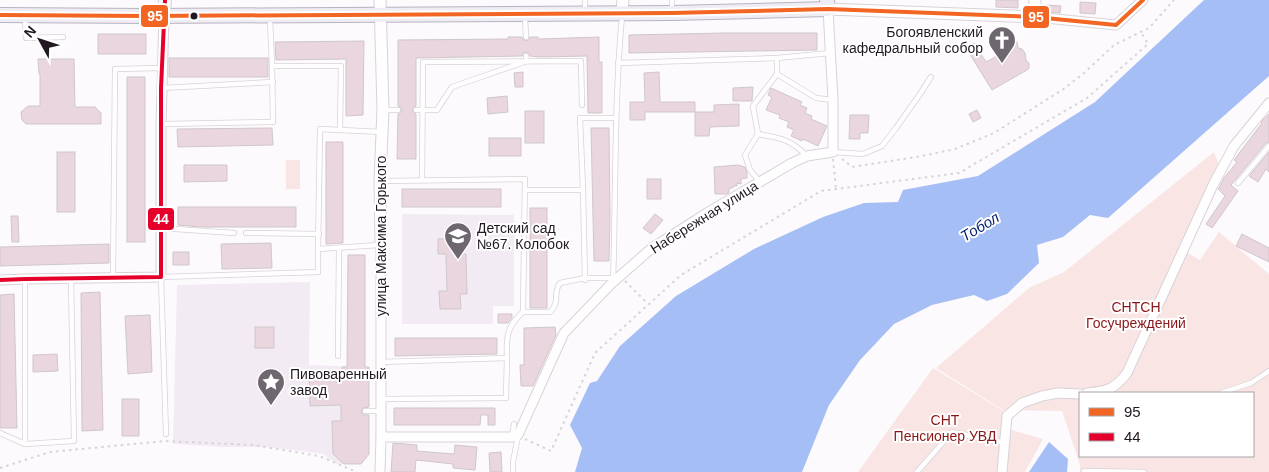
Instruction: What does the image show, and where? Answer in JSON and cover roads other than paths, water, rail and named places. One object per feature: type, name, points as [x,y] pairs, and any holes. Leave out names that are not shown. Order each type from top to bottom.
[{"type":"main road","points":[[164,15],[165,0]]},
{"type":"main road","points":[[0,15],[270,15],[380,7],[525,13],[585,7],[828,4]]},
{"type":"street","points":[[1035,0],[1035,17]]},
{"type":"street","points":[[833,152],[833,100],[828,4],[1035,17],[1116,25],[1143,0]]},
{"type":"street","name":"улица Максима Горького","points":[[380,7],[383,110],[380,181],[380,472]]},
{"type":"street","points":[[0,280],[161,277],[161,88],[164,15]]},
{"type":"street","points":[[1096,392],[1106,391],[1120,382],[1127,373],[1221,169],[1234,146],[1269,103]]},
{"type":"street","name":"Набережная улица","points":[[515,436],[564,333],[615,278],[652,248],[792,163],[807,156],[833,152]]},
{"type":"street","points":[[1002,472],[1007,416],[1022,403],[1042,396],[1058,393],[1079,394]]},
{"type":"street","points":[[381,437],[515,436]]},
{"type":"lane","points":[[380,399],[506,398],[507,337],[515,319],[523,312],[550,312],[556,304],[556,288],[560,283],[585,279],[615,278],[616,118],[622,6]]},
{"type":"lane","points":[[525,13],[526,37]]},
{"type":"lane","points":[[25,15],[26,38],[63,37]]},
{"type":"lane","points":[[161,124],[273,122],[270,15]]},
{"type":"lane","points":[[618,62],[777,58],[830,54]]},
{"type":"lane","points":[[760,182],[750,170],[745,155],[758,134],[753,106],[777,74],[777,58]]},
{"type":"lane","points":[[416,110],[437,110],[452,87],[527,59]]},
{"type":"lane","points":[[422,180],[423,62],[527,59],[581,61],[582,105]]},
{"type":"lane","points":[[272,66],[341,66],[340,130]]},
{"type":"lane","points":[[114,278],[115,69],[162,68]]},
{"type":"lane","points":[[777,74],[816,98],[833,100]]},
{"type":"lane","points":[[833,152],[863,154],[882,146],[901,122],[931,77]]},
{"type":"lane","points":[[161,88],[273,82]]},
{"type":"lane","points":[[383,110],[398,110]]},
{"type":"lane","points":[[585,279],[584,190],[580,118],[616,118]]},
{"type":"lane","points":[[166,434],[161,277],[318,272],[320,129],[383,132]]},
{"type":"lane","points":[[758,134],[785,139],[797,145],[807,156]]},
{"type":"lane","points":[[1238,183],[1269,146]]},
{"type":"lane","points":[[380,181],[524,180],[523,312]]},
{"type":"lane","points":[[524,190],[584,190]]},
{"type":"lane","points":[[161,228],[234,233]]},
{"type":"lane","points":[[246,233],[319,234]]},
{"type":"lane","points":[[318,249],[381,245]]},
{"type":"lane","points":[[338,356],[339,248]]},
{"type":"lane","points":[[25,279],[25,444]]},
{"type":"lane","points":[[0,433],[25,444],[74,441],[71,279]]},
{"type":"lane","points":[[381,362],[507,358]]},
{"type":"lane","points":[[1224,392],[1251,383],[1269,371]]},
{"type":"lane","points":[[365,411],[381,412]]},
{"type":"lane","points":[[512,472],[514,424]]},
{"type":"lane","points":[[917,472],[952,432],[1004,442]]},
{"type":"lane","points":[[1084,472],[1144,472]]},
{"type":"water","name":"Тобол","points":[[1204,0],[1269,0],[1269,76],[1108,218],[1090,215],[1063,237],[1037,245],[1039,263],[1007,294],[987,301],[974,295],[932,305],[894,324],[860,360],[829,405],[802,472],[575,472],[582,448],[570,425],[590,383],[597,381],[620,346],[676,296],[754,249],[823,217],[864,203],[898,202],[903,190],[978,176],[1095,102]]},
{"type":"water","points":[[1049,442],[1068,459],[1067,472],[1029,472]]},
{"type":"place","name":"Богоявленский кафедральный собор","points":[[1002,64]]},
{"type":"place","name":"Детский сад №67. Колобок","points":[[458,260]]},
{"type":"place","name":"Пивоваренный завод","points":[[271,406]]},
{"type":"park label","name":"СНТСН Госучреждений","points":[[1136,316]]},
{"type":"park label","name":"СНТ Пенсионер УВД","points":[[945,428]]}]
